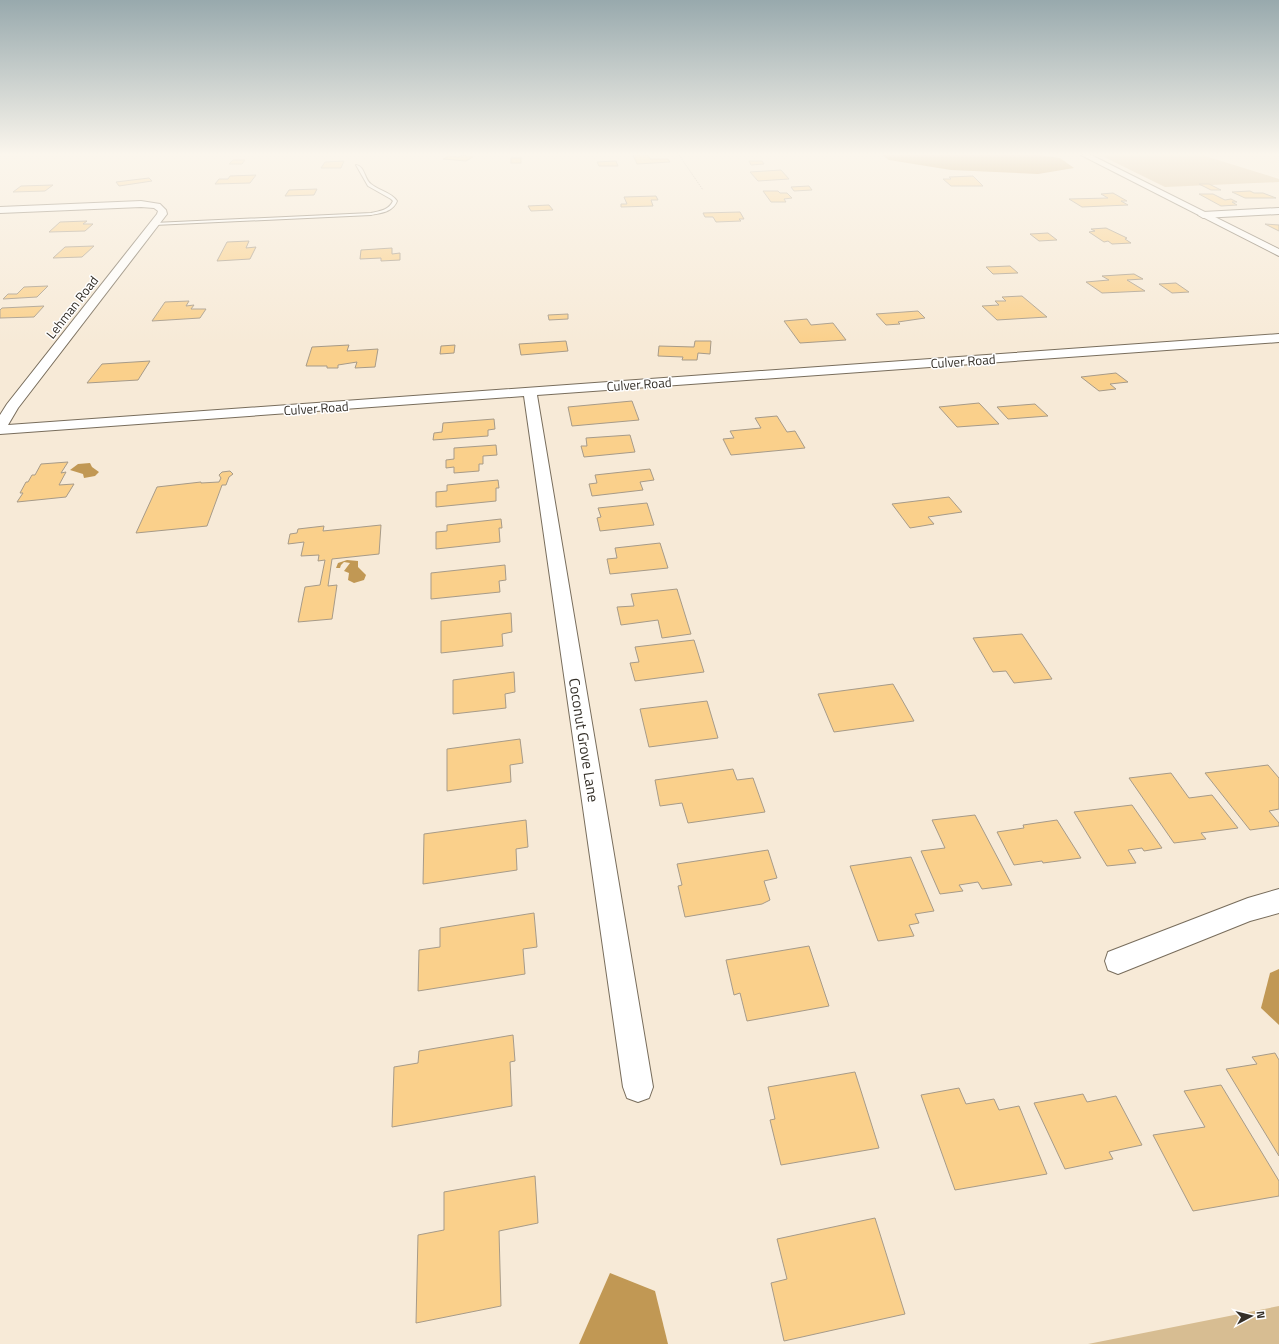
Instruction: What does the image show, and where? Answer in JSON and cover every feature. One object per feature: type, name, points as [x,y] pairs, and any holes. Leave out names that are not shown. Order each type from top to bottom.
[{"type":"street","name":"Lehman Road","points":[[0,427],[12,407],[159,218]]},
{"type":"street","points":[[1210,218],[1279,253]]},
{"type":"street","name":"Culver Road","points":[[0,430],[1279,338]]},
{"type":"street","name":"Coconut Grove Lane","points":[[530,392],[638,1087]]},
{"type":"street","points":[[1118,961],[1248,910],[1279,901]]},
{"type":"lane","points":[[154,224],[290,218]]},
{"type":"shaded area","points":[[90,463],[92,467],[99,472],[95,476],[84,478],[83,474],[70,470],[78,464]]},
{"type":"shaded area","points":[[347,560],[358,561],[358,567],[366,575],[364,580],[354,583],[348,580],[349,573],[344,571],[350,563],[344,562],[340,568],[336,568],[338,563]]},
{"type":"shaded area","points":[[1279,969],[1279,1025],[1261,1008],[1270,973]]},
{"type":"shaded area","points":[[610,1273],[655,1291],[668,1344],[579,1344]]},
{"type":"shaded area","points":[[1279,1306],[1279,1344],[1088,1344]]},
{"type":"building","points":[[713,218],[743,218],[744,219],[739,219],[741,221],[716,222]]},
{"type":"building","points":[[87,221],[83,224],[93,224],[85,231],[49,232],[60,222]]},
{"type":"building","points":[[1265,224],[1279,225],[1279,231]]},
{"type":"building","points":[[1106,228],[1127,238],[1125,239],[1131,243],[1112,244],[1108,241],[1104,242],[1089,232],[1095,231],[1091,229]]},
{"type":"building","points":[[1048,233],[1057,240],[1039,241],[1030,234]]},
{"type":"building","points":[[249,241],[246,248],[256,247],[250,259],[217,261],[227,242]]},
{"type":"building","points":[[94,246],[82,257],[53,258],[65,247]]},
{"type":"building","points":[[392,248],[392,254],[400,253],[400,260],[381,261],[381,258],[360,259],[361,250]]},
{"type":"building","points":[[1010,266],[1018,273],[993,274],[986,267]]},
{"type":"building","points":[[1134,274],[1143,279],[1127,280],[1145,291],[1102,293],[1086,282],[1109,280],[1102,276]]},
{"type":"building","points":[[1176,283],[1189,292],[1172,293],[1159,284]]},
{"type":"building","points":[[48,286],[37,297],[3,299],[8,294],[17,294],[24,287]]},
{"type":"building","points":[[1022,296],[1047,317],[997,320],[982,306],[999,305],[995,301],[1006,301],[1002,297]]},
{"type":"building","points":[[189,301],[186,306],[194,305],[191,309],[206,309],[200,318],[152,321],[165,302]]},
{"type":"building","points":[[44,306],[34,317],[0,318],[0,310],[2,308]]},
{"type":"building","points":[[918,311],[925,318],[898,322],[900,324],[886,325],[876,314]]},
{"type":"building","points":[[568,314],[568,319],[549,320],[548,315]]},
{"type":"building","points":[[807,319],[811,325],[833,323],[846,340],[800,343],[784,321]]},
{"type":"building","points":[[566,341],[568,351],[521,355],[519,344]]},
{"type":"building","points":[[695,341],[711,341],[710,354],[698,353],[697,360],[682,360],[683,357],[658,356],[659,346],[694,347]]},
{"type":"building","points":[[349,345],[347,351],[378,349],[375,367],[355,368],[357,362],[338,365],[338,368],[327,368],[327,366],[306,366],[312,347]]},
{"type":"building","points":[[455,345],[454,353],[440,354],[441,346]]},
{"type":"building","points":[[150,361],[138,380],[87,383],[102,364]]},
{"type":"building","points":[[1116,373],[1128,382],[1110,384],[1116,389],[1099,391],[1081,377]]},
{"type":"building","points":[[632,401],[639,420],[572,426],[568,407]]},
{"type":"building","points":[[979,403],[999,424],[957,427],[939,407]]},
{"type":"building","points":[[1035,404],[1048,416],[1008,419],[997,407]]},
{"type":"building","points":[[777,416],[787,432],[795,431],[805,448],[731,455],[723,439],[734,438],[730,431],[761,428],[755,418]]},
{"type":"building","points":[[494,419],[495,429],[488,430],[488,436],[433,440],[434,433],[442,432],[443,423]]},
{"type":"building","points":[[630,435],[635,452],[584,457],[581,446],[587,446],[586,438]]},
{"type":"building","points":[[496,445],[497,455],[483,456],[483,464],[479,464],[479,471],[454,473],[454,467],[446,468],[446,460],[454,459],[454,448]]},
{"type":"building","points":[[68,462],[61,473],[66,472],[59,485],[74,484],[66,497],[17,502],[23,493],[20,493],[26,482],[28,482],[32,475],[35,475],[41,464]]},
{"type":"building","points":[[650,469],[654,480],[640,482],[643,490],[592,496],[589,484],[597,483],[595,475]]},
{"type":"building","points":[[230,471],[233,474],[229,477],[226,485],[222,485],[207,526],[136,533],[157,487],[201,482],[219,482],[221,478],[219,475],[222,472]]},
{"type":"building","points":[[498,480],[499,488],[496,488],[496,501],[436,507],[436,492],[447,491],[447,485]]},
{"type":"building","points":[[949,497],[962,512],[928,517],[934,524],[910,528],[892,504]]},
{"type":"building","points":[[647,503],[654,525],[600,531],[597,518],[601,517],[598,508]]},
{"type":"building","points":[[501,519],[502,528],[499,528],[500,542],[436,549],[436,532],[447,531],[447,525]]},
{"type":"building","points":[[381,525],[379,554],[332,559],[328,586],[337,585],[332,619],[298,622],[305,587],[320,585],[325,560],[318,561],[319,555],[301,556],[304,542],[288,544],[290,534],[297,533],[298,529],[324,526],[323,531]]},
{"type":"building","points":[[660,543],[668,568],[610,574],[607,559],[617,558],[615,548]]},
{"type":"building","points":[[505,565],[506,580],[499,581],[500,592],[431,599],[431,573]]},
{"type":"building","points":[[677,589],[691,634],[662,638],[658,620],[621,625],[617,607],[634,606],[631,594]]},
{"type":"building","points":[[511,613],[512,632],[502,634],[503,646],[441,653],[441,621]]},
{"type":"building","points":[[1022,634],[1052,679],[1014,683],[1006,671],[993,672],[973,638]]},
{"type":"building","points":[[694,640],[704,672],[635,681],[630,663],[639,662],[635,647]]},
{"type":"building","points":[[514,672],[515,692],[505,694],[506,708],[453,714],[453,680]]},
{"type":"building","points":[[893,684],[914,721],[834,732],[818,694]]},
{"type":"building","points":[[707,701],[718,738],[649,747],[640,709]]},
{"type":"building","points":[[520,739],[523,763],[510,765],[511,782],[447,791],[447,749]]},
{"type":"building","points":[[1268,765],[1279,778],[1279,809],[1269,811],[1279,823],[1279,826],[1250,830],[1205,773]]},
{"type":"building","points":[[733,769],[737,780],[753,778],[765,812],[688,823],[682,803],[660,806],[655,780]]},
{"type":"building","points":[[1171,773],[1189,798],[1212,795],[1238,828],[1201,833],[1206,839],[1174,843],[1129,778]]},
{"type":"building","points":[[1132,805],[1162,848],[1144,851],[1142,848],[1128,850],[1136,863],[1107,866],[1074,812]]},
{"type":"building","points":[[975,815],[1012,885],[982,889],[978,882],[959,885],[963,891],[940,894],[921,851],[945,848],[932,820]]},
{"type":"building","points":[[526,820],[528,847],[516,849],[517,870],[423,884],[424,834]]},
{"type":"building","points":[[1057,820],[1081,858],[1014,865],[997,832],[1024,828],[1023,825]]},
{"type":"building","points":[[768,850],[777,878],[764,881],[770,900],[762,904],[685,917],[678,886],[682,885],[677,864]]},
{"type":"building","points":[[911,857],[934,911],[915,914],[919,923],[909,925],[914,936],[878,941],[850,866]]},
{"type":"building","points":[[534,913],[537,947],[523,949],[525,974],[418,991],[419,950],[440,947],[440,928]]},
{"type":"building","points":[[809,946],[829,1006],[747,1021],[740,993],[734,995],[726,960]]},
{"type":"building","points":[[513,1035],[515,1061],[510,1062],[512,1106],[392,1127],[394,1067],[418,1063],[419,1051]]},
{"type":"building","points":[[1275,1053],[1279,1060],[1279,1156],[1226,1069],[1257,1064],[1252,1057]]},
{"type":"building","points":[[855,1072],[879,1148],[781,1165],[770,1120],[775,1119],[768,1087]]},
{"type":"building","points":[[1221,1085],[1279,1181],[1279,1196],[1193,1211],[1153,1135],[1205,1127],[1184,1091]]},
{"type":"building","points":[[959,1088],[966,1104],[994,1099],[999,1110],[1019,1106],[1047,1174],[955,1190],[921,1095]]},
{"type":"building","points":[[1083,1094],[1087,1102],[1116,1096],[1142,1145],[1109,1152],[1113,1159],[1065,1169],[1034,1103]]},
{"type":"building","points":[[535,1176],[538,1223],[499,1231],[501,1306],[416,1323],[418,1235],[444,1230],[444,1192]]},
{"type":"building","points":[[875,1218],[905,1314],[784,1341],[771,1283],[787,1279],[777,1239]]}]
